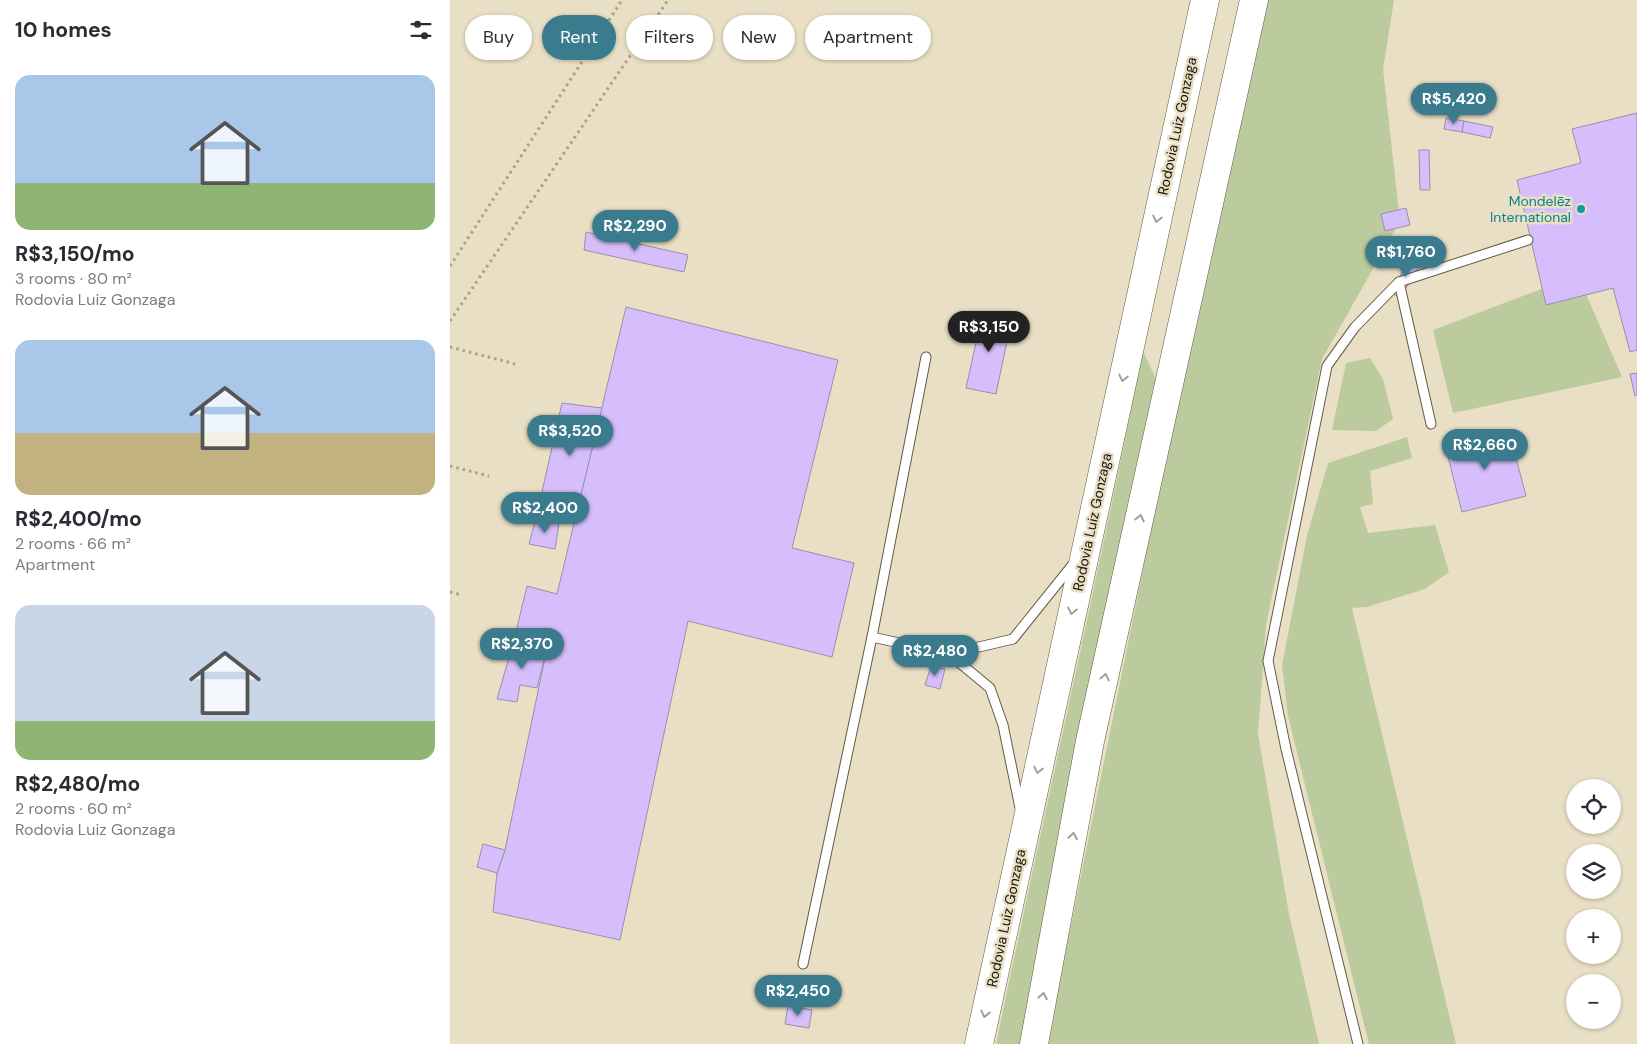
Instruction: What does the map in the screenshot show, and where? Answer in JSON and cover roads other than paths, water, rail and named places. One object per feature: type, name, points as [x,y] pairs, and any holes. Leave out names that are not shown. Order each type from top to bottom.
[{"type":"highway","name":"Rodovia Luiz Gonzaga","points":[[979,1044],[1205,0]]},
{"type":"highway","points":[[1034,1044],[1090,741],[1254,0]]},
{"type":"lane","points":[[1358,1044],[1286,749],[1268,660],[1327,366],[1355,327],[1399,282],[1528,240]]},
{"type":"lane","points":[[1399,282],[1431,424]]},
{"type":"lane","points":[[803,964],[872,637],[926,358]]},
{"type":"lane","points":[[872,637],[948,654],[1013,639],[1086,546]]},
{"type":"lane","points":[[948,654],[990,688],[1003,725],[1025,830]]},
{"type":"place","name":"Mondelēz International","points":[[1581,209]]}]
